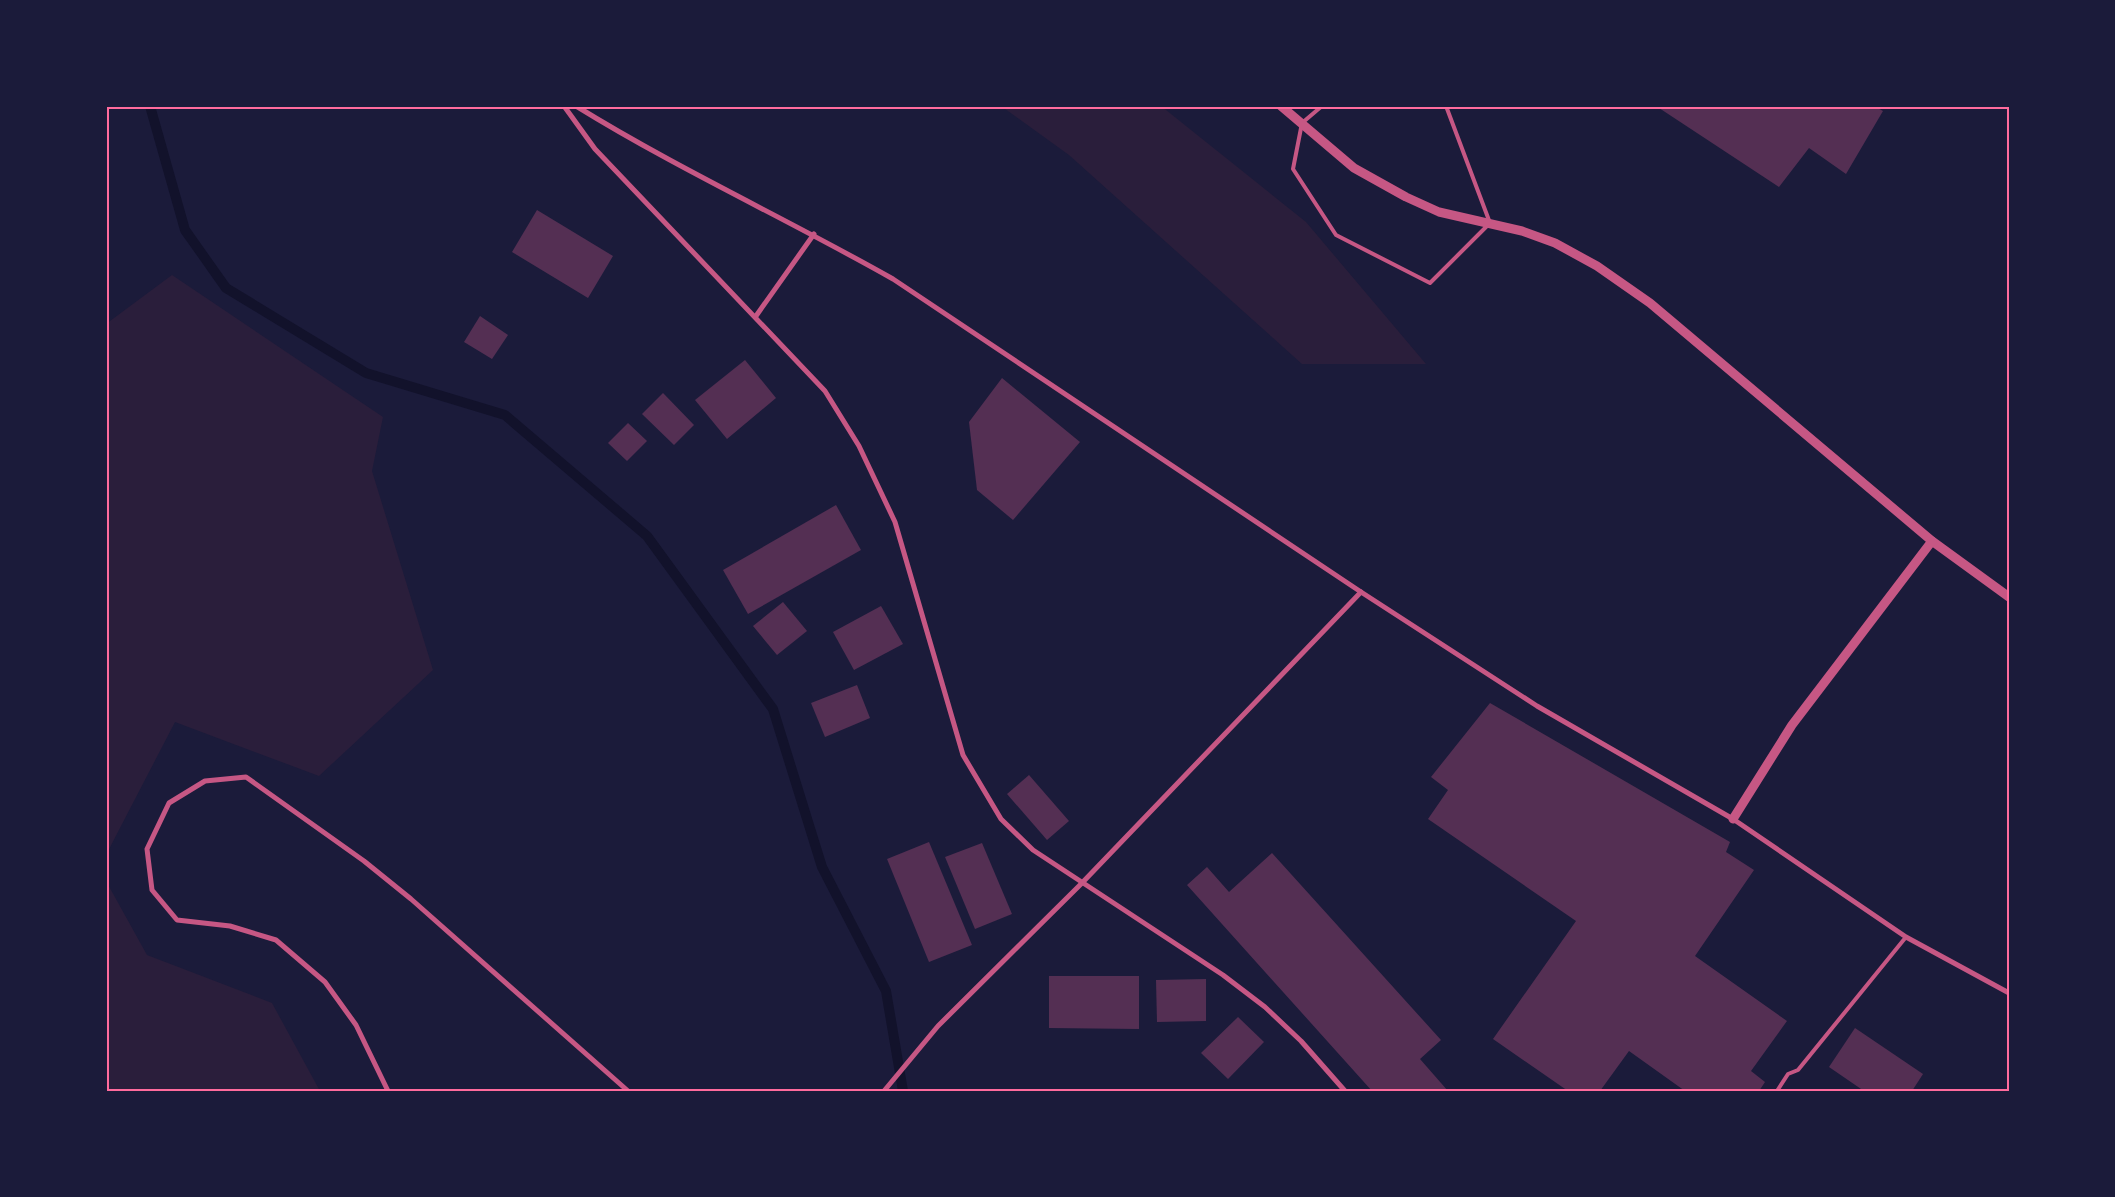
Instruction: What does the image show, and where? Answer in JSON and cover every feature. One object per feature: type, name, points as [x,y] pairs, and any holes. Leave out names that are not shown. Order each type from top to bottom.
[{"type":"street","points":[[564,106],[595,149],[678,239],[756,316],[825,392],[858,446],[895,522],[963,755],[1002,819],[1033,850],[1081,884],[1223,974],[1265,1007],[1301,1041],[1345,1091]]},
{"type":"street","points":[[576,106],[613,129],[814,234],[894,279],[1361,592],[1537,706],[1733,819],[1906,937],[2009,993]]},
{"type":"street","points":[[1281,106],[1354,168],[1406,198],[1439,212],[1490,223],[1555,243],[1597,266],[1650,303],[1932,542],[2009,597]]},
{"type":"street","points":[[756,316],[814,234]]},
{"type":"street","points":[[1733,819],[1792,725],[1932,542]]},
{"type":"street","points":[[884,1091],[938,1026],[1081,884],[1361,592]]},
{"type":"street","points":[[388,1091],[356,1025],[325,982],[276,940],[230,926],[177,920],[152,890],[147,849],[169,803],[205,780],[246,777],[391,882],[628,1091]]},
{"type":"lane","points":[[1322,106],[1302,123],[1293,169],[1336,235],[1430,283],[1490,223],[1446,106]]},
{"type":"lane","points":[[1776,1091],[1788,1074],[1798,1070],[1906,937]]},
{"type":"shaded area","points":[[1001,106],[1161,106],[1306,222],[1426,364],[1302,364],[1069,155]]},
{"type":"shaded area","points":[[172,275],[383,417],[372,471],[433,670],[319,776],[175,722],[106,855],[106,324]]},
{"type":"shaded area","points":[[106,881],[147,955],[272,1003],[320,1091],[106,1091]]},
{"type":"building","points":[[1656,106],[1874,106],[1883,111],[1846,174],[1809,148],[1779,187]]},
{"type":"building","points":[[537,210],[613,256],[588,298],[512,252]]},
{"type":"building","points":[[480,316],[508,335],[492,359],[464,342]]},
{"type":"building","points":[[745,360],[776,398],[727,439],[695,400]]},
{"type":"building","points":[[1002,378],[1080,442],[1013,520],[977,490],[969,422]]},
{"type":"building","points":[[663,393],[694,425],[674,445],[642,414]]},
{"type":"building","points":[[628,423],[647,441],[627,461],[608,443]]},
{"type":"building","points":[[836,505],[861,550],[748,614],[723,570]]},
{"type":"building","points":[[783,602],[807,631],[777,655],[753,626]]},
{"type":"building","points":[[881,606],[903,644],[854,670],[833,632]]},
{"type":"building","points":[[857,685],[870,718],[825,737],[811,703]]},
{"type":"building","points":[[1490,703],[1730,842],[1726,852],[1754,870],[1695,956],[1787,1021],[1751,1071],[1765,1082],[1759,1091],[1685,1091],[1629,1051],[1600,1091],[1568,1091],[1493,1039],[1576,921],[1428,819],[1448,790],[1431,777]]},
{"type":"building","points":[[1029,775],[1069,821],[1047,840],[1007,794]]},
{"type":"building","points":[[929,842],[972,945],[929,962],[887,859]]},
{"type":"building","points":[[982,843],[1012,914],[975,929],[945,857]]},
{"type":"building","points":[[1272,853],[1441,1040],[1420,1059],[1448,1091],[1372,1091],[1187,885],[1207,867],[1229,892]]},
{"type":"building","points":[[1049,976],[1139,976],[1139,1029],[1049,1028]]},
{"type":"building","points":[[1206,979],[1206,1021],[1157,1022],[1156,980]]},
{"type":"building","points":[[1238,1017],[1264,1042],[1228,1079],[1201,1053]]},
{"type":"building","points":[[1855,1028],[1923,1074],[1912,1091],[1864,1091],[1829,1067]]},
{"type":"waterway","points":[[150,106],[185,230],[226,288],[366,373],[505,415],[647,536],[773,709],[822,867],[886,991],[903,1091]]}]
